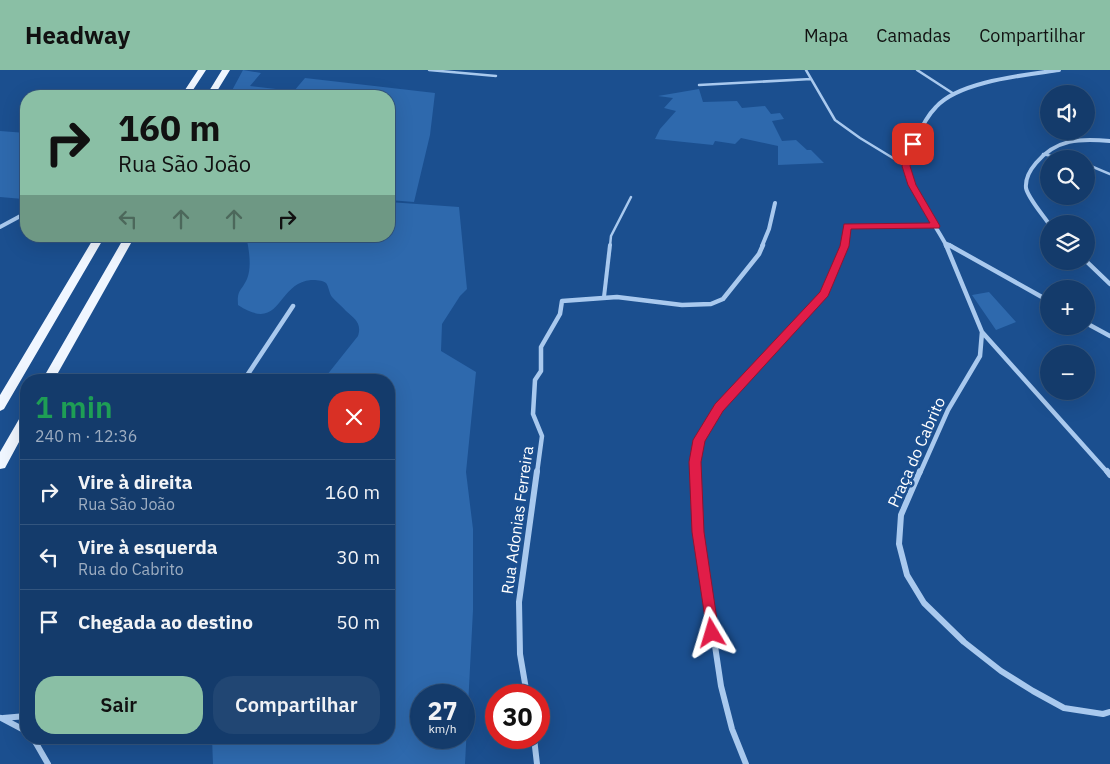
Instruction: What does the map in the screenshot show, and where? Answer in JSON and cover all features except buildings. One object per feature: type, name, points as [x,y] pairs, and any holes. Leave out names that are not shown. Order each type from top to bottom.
[{"type":"main road","points":[[190,90],[202,70]]},
{"type":"main road","points":[[214,90],[226,70]]},
{"type":"main road","points":[[0,406],[96,242]]},
{"type":"main road","points":[[51,374],[127,242]]},
{"type":"main road","points":[[0,464],[20,429]]},
{"type":"street","points":[[906,166],[913,144],[929,115],[944,99],[1002,78],[1059,70]]},
{"type":"street","points":[[1047,150],[1063,142],[1086,139],[1110,141]]},
{"type":"street","points":[[1040,157],[1029,171],[1026,185],[1030,196],[1043,215]]},
{"type":"street","name":"Praça do Cabrito","points":[[906,166],[912,185],[945,243],[982,332],[1099,460],[1110,475]]},
{"type":"street","name":"Rua Adonias Ferreira","points":[[525,684],[520,654],[519,602],[542,436],[533,414],[535,380],[541,371],[541,347],[560,314],[562,301],[604,297],[698,306],[718,302],[723,299],[759,254],[769,229],[775,203]]},
{"type":"street","points":[[0,228],[20,216]]},
{"type":"street","points":[[746,764],[732,729],[721,686],[712,633],[698,532],[695,462],[699,440],[719,408],[824,294],[844,246],[847,226],[936,226]]},
{"type":"street","points":[[945,243],[1040,296]]},
{"type":"street","points":[[1095,270],[1110,284]]},
{"type":"street","points":[[248,374],[293,306]]},
{"type":"street","points":[[1095,328],[1110,336]]},
{"type":"street","name":"Praça do Cabrito","points":[[982,332],[980,356],[948,410],[901,515],[899,544],[907,575],[924,603],[964,642],[1001,671],[1032,691],[1064,708],[1103,714],[1110,712]]},
{"type":"street","points":[[0,718],[20,716]]},
{"type":"street","points":[[0,718],[20,728]]},
{"type":"street","points":[[36,744],[48,764]]},
{"type":"street","points":[[535,749],[537,764]]},
{"type":"lane","points":[[429,70],[496,76]]},
{"type":"lane","points":[[806,70],[835,120],[860,138],[906,166]]},
{"type":"lane","points":[[917,70],[954,94]]},
{"type":"lane","points":[[699,85],[811,79]]},
{"type":"lane","points":[[1095,168],[1110,174]]},
{"type":"lane","points":[[604,297],[611,236],[631,197]]},
{"type":"shaded area","points":[[243,70],[261,73],[250,86],[285,90],[232,90]]},
{"type":"shaded area","points":[[305,78],[435,93],[430,135],[414,202],[395,200],[395,90],[295,90]]},
{"type":"shaded area","points":[[699,89],[703,102],[737,101],[742,108],[765,106],[771,114],[780,113],[784,119],[772,121],[782,141],[796,140],[807,150],[811,150],[824,163],[778,165],[778,146],[741,138],[735,144],[715,141],[713,145],[655,139],[660,129],[676,111],[664,108],[673,98],[658,96]]},
{"type":"shaded area","points":[[0,131],[20,133],[20,199],[0,197]]},
{"type":"shaded area","points":[[395,202],[459,207],[467,289],[460,296],[442,324],[441,351],[476,372],[466,472],[473,529],[473,610],[469,684],[410,684],[410,749],[466,749],[465,764],[213,764],[212,744],[395,744],[395,374],[328,374],[358,336],[359,328],[355,319],[332,297],[326,283],[319,280],[300,283],[291,289],[271,311],[263,314],[252,312],[238,305],[239,293],[247,279],[250,264],[247,242],[395,242]]},
{"type":"shaded area","points":[[989,292],[1016,322],[996,330],[972,295]]},
{"type":"route","points":[[712,633],[698,532],[695,462],[699,440],[710,419],[719,408],[824,294],[844,246],[847,226],[936,226],[912,185],[906,166],[913,144]]}]
